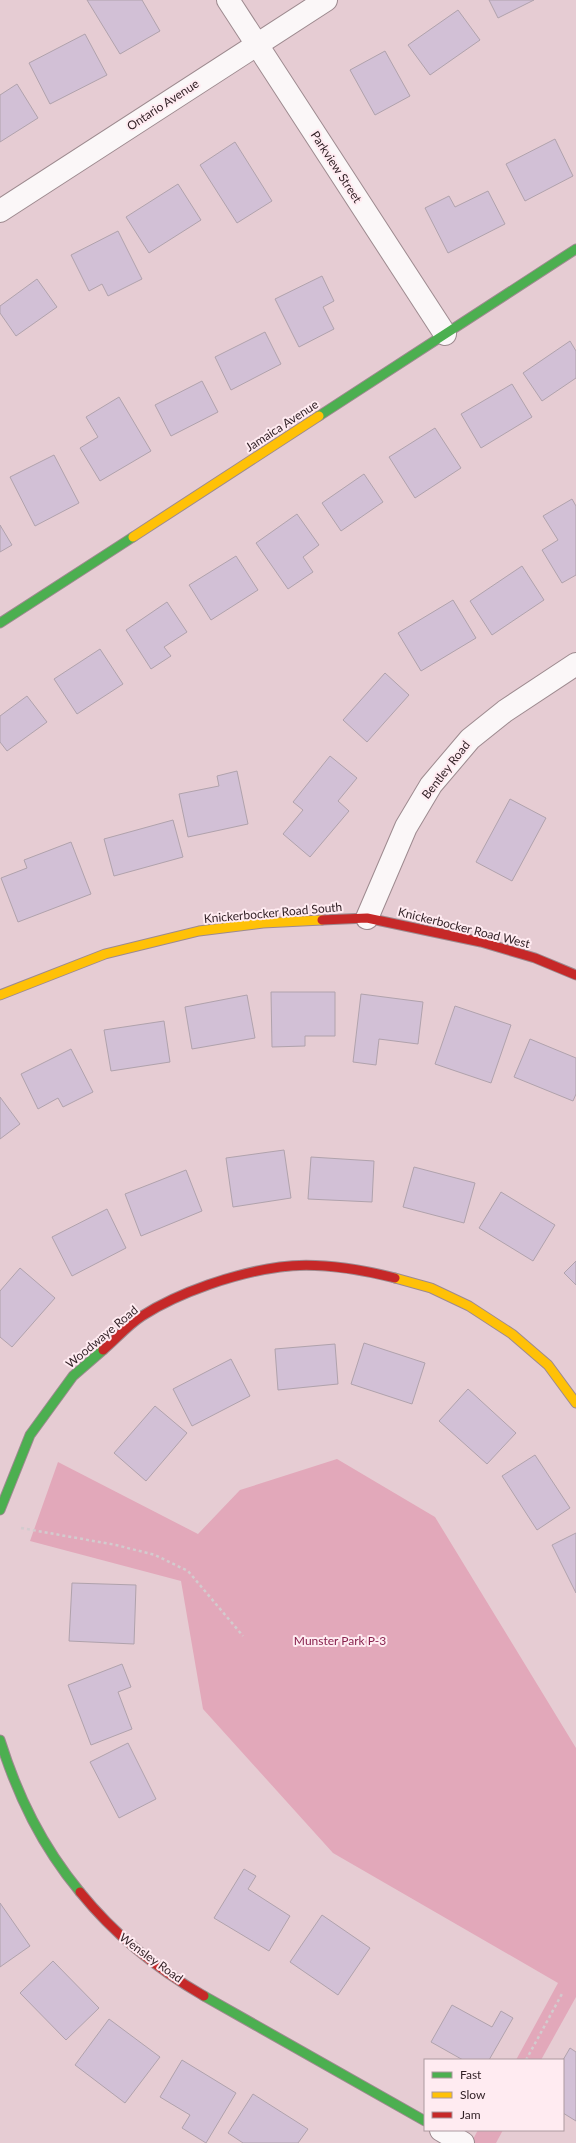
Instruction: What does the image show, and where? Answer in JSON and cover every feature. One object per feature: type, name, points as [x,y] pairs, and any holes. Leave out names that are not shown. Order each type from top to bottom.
[{"type":"street","name":"Parkview Street","points":[[228,0],[445,334]]},
{"type":"street","name":"Ontario Avenue","points":[[0,211],[326,0]]},
{"type":"street","name":"Jamaica Avenue","points":[[0,623],[576,249]]},
{"type":"street","name":"Bentley Road","points":[[367,918],[406,827],[431,785],[470,739],[505,711],[576,664]]},
{"type":"street","name":"Knickerbocker Road West","points":[[367,918],[481,942],[535,958],[576,975]]},
{"type":"street","name":"Knickerbocker Road South","points":[[0,995],[105,954],[199,931],[263,923],[367,918]]},
{"type":"street","name":"Woodwaye Road","points":[[0,1507],[30,1436],[73,1376],[130,1326],[142,1316],[201,1286],[280,1267],[318,1266],[374,1273],[437,1291],[469,1306],[512,1334],[548,1365],[576,1403]]},
{"type":"street","name":"Wensley Road","points":[[0,1740],[7,1767],[37,1832],[74,1888],[117,1934],[170,1976],[424,2120]]},
{"type":"street","points":[[443,2131],[464,2143]]},
{"type":"path","points":[[14,1526],[116,1545],[155,1555],[188,1571],[244,1636]]},
{"type":"path","points":[[527,2059],[563,1992]]},
{"type":"green space","name":"Munster Park P-3","points":[[337,1459],[435,1517],[576,1748],[576,1997],[542,2059],[517,2059],[558,1983],[333,1853],[203,1709],[181,1581],[30,1541],[58,1462],[198,1534],[240,1490]]},
{"type":"green space","points":[[477,2131],[502,2131],[496,2143],[471,2143]]},
{"type":"building","points":[[87,0],[142,0],[160,31],[120,54]]},
{"type":"building","points":[[489,0],[534,0],[498,18]]},
{"type":"building","points":[[458,10],[480,40],[430,75],[408,45]]},
{"type":"building","points":[[85,34],[107,75],[50,104],[29,63]]},
{"type":"building","points":[[385,51],[410,96],[375,115],[350,70]]},
{"type":"building","points":[[17,84],[38,118],[0,142],[0,95]]},
{"type":"building","points":[[555,139],[573,176],[525,201],[506,164]]},
{"type":"building","points":[[235,142],[272,201],[237,223],[200,165]]},
{"type":"building","points":[[178,184],[201,220],[149,253],[126,217]]},
{"type":"building","points":[[488,191],[505,224],[448,253],[425,208],[449,196],[455,207]]},
{"type":"building","points":[[118,231],[142,279],[108,296],[102,284],[89,291],[71,255]]},
{"type":"building","points":[[322,276],[334,301],[323,307],[334,329],[299,347],[275,299]]},
{"type":"building","points":[[37,279],[57,307],[16,336],[0,313],[0,306]]},
{"type":"building","points":[[265,332],[281,364],[231,390],[215,357]]},
{"type":"building","points":[[570,341],[576,351],[576,378],[542,401],[523,373]]},
{"type":"building","points":[[202,381],[218,412],[171,436],[155,405]]},
{"type":"building","points":[[512,384],[532,417],[481,448],[461,414]]},
{"type":"building","points":[[119,397],[151,451],[100,481],[80,448],[98,437],[86,417]]},
{"type":"building","points":[[435,428],[461,468],[415,498],[389,457]]},
{"type":"building","points":[[54,455],[79,503],[35,526],[10,477]]},
{"type":"building","points":[[364,474],[383,502],[341,531],[322,503]]},
{"type":"building","points":[[572,499],[576,506],[576,575],[562,583],[542,550],[558,540],[543,516]]},
{"type":"building","points":[[297,514],[319,545],[303,557],[313,572],[288,589],[256,543]]},
{"type":"building","points":[[0,525],[12,545],[0,552]]},
{"type":"building","points":[[236,556],[258,590],[211,620],[189,585]]},
{"type":"building","points":[[522,566],[544,600],[492,635],[470,601]]},
{"type":"building","points":[[453,600],[476,638],[421,671],[398,633]]},
{"type":"building","points":[[167,602],[187,632],[164,647],[171,656],[151,669],[126,630]]},
{"type":"building","points":[[100,649],[123,684],[77,714],[54,679]]},
{"type":"building","points":[[385,673],[409,695],[367,742],[343,720]]},
{"type":"building","points":[[27,696],[47,722],[7,751],[0,742],[0,716]]},
{"type":"building","points":[[330,756],[357,778],[338,801],[349,811],[310,857],[283,834],[303,810],[293,802]]},
{"type":"building","points":[[237,771],[248,824],[188,837],[179,794],[219,786],[217,776]]},
{"type":"building","points":[[510,799],[546,818],[512,881],[476,862]]},
{"type":"building","points":[[173,820],[183,857],[114,876],[104,839]]},
{"type":"building","points":[[71,842],[91,894],[18,922],[1,878],[27,868],[24,860]]},
{"type":"building","points":[[271,992],[335,992],[335,1036],[305,1036],[305,1046],[272,1047]]},
{"type":"building","points":[[361,994],[423,1002],[418,1044],[379,1039],[376,1065],[353,1062]]},
{"type":"building","points":[[247,995],[255,1038],[192,1049],[185,1007]]},
{"type":"building","points":[[455,1006],[511,1025],[491,1083],[435,1064]]},
{"type":"building","points":[[164,1021],[170,1062],[111,1071],[104,1030]]},
{"type":"building","points":[[530,1039],[576,1058],[576,1094],[573,1101],[514,1077]]},
{"type":"building","points":[[71,1049],[93,1092],[63,1107],[58,1098],[38,1109],[21,1074]]},
{"type":"building","points":[[0,1097],[20,1124],[0,1139]]},
{"type":"building","points":[[284,1150],[291,1198],[233,1207],[226,1158]]},
{"type":"building","points":[[311,1157],[374,1161],[372,1202],[308,1199]]},
{"type":"building","points":[[414,1167],[475,1183],[464,1223],[403,1207]]},
{"type":"building","points":[[186,1170],[202,1211],[141,1236],[125,1194]]},
{"type":"building","points":[[501,1192],[555,1225],[533,1261],[479,1228]]},
{"type":"building","points":[[107,1209],[126,1248],[72,1276],[52,1237]]},
{"type":"building","points":[[576,1261],[576,1285],[564,1273]]},
{"type":"building","points":[[20,1268],[55,1298],[12,1347],[0,1337],[0,1291]]},
{"type":"building","points":[[364,1343],[425,1363],[412,1404],[351,1384]]},
{"type":"building","points":[[335,1344],[338,1384],[278,1390],[275,1349]]},
{"type":"building","points":[[231,1359],[250,1396],[192,1426],[173,1389]]},
{"type":"building","points":[[468,1389],[516,1433],[487,1464],[439,1421]]},
{"type":"building","points":[[155,1406],[187,1433],[146,1481],[114,1453]]},
{"type":"building","points":[[535,1455],[570,1508],[537,1530],[502,1476]]},
{"type":"building","points":[[576,1533],[576,1593],[552,1545]]},
{"type":"building","points":[[72,1583],[136,1585],[134,1644],[69,1641]]},
{"type":"building","points":[[122,1664],[131,1687],[118,1692],[132,1729],[91,1745],[68,1685]]},
{"type":"building","points":[[128,1743],[156,1799],[119,1818],[90,1762]]},
{"type":"building","points":[[244,1869],[256,1876],[248,1889],[290,1916],[269,1951],[214,1918]]},
{"type":"building","points":[[0,1903],[30,1946],[0,1967]]},
{"type":"building","points":[[322,1915],[370,1948],[338,1995],[290,1962]]},
{"type":"building","points":[[53,1961],[99,2008],[66,2040],[20,1993]]},
{"type":"building","points":[[452,2005],[492,2027],[501,2011],[513,2018],[490,2059],[461,2059],[431,2042]]},
{"type":"building","points":[[109,2019],[160,2057],[125,2103],[75,2065]]},
{"type":"building","points":[[570,2048],[576,2052],[576,2121],[564,2114],[564,2059]]},
{"type":"building","points":[[182,2060],[236,2093],[206,2143],[182,2128],[190,2115],[160,2097]]},
{"type":"building","points":[[253,2094],[308,2129],[298,2143],[243,2143],[228,2133]]},
{"type":"traffic: fast","points":[[319,416],[576,249]]},
{"type":"traffic: fast","points":[[0,623],[133,537]]},
{"type":"traffic: fast","points":[[0,1510],[30,1435],[73,1376],[103,1350]]},
{"type":"traffic: fast","points":[[0,1740],[7,1761],[32,1820],[54,1857],[80,1892]]},
{"type":"traffic: fast","points":[[204,1996],[424,2120]]},
{"type":"traffic: slow","points":[[133,537],[319,416]]},
{"type":"traffic: slow","points":[[0,995],[105,954],[199,931],[263,923],[322,920]]},
{"type":"traffic: slow","points":[[395,1278],[431,1288],[469,1306],[512,1334],[548,1365],[576,1403]]},
{"type":"traffic: jam","points":[[322,920],[367,918],[481,942],[535,958],[576,975]]},
{"type":"traffic: jam","points":[[103,1350],[142,1316],[157,1307],[208,1285],[245,1274],[280,1267],[309,1265],[353,1269],[395,1278]]},
{"type":"traffic: jam","points":[[80,1892],[107,1922],[137,1950],[187,1986],[204,1996]]}]
